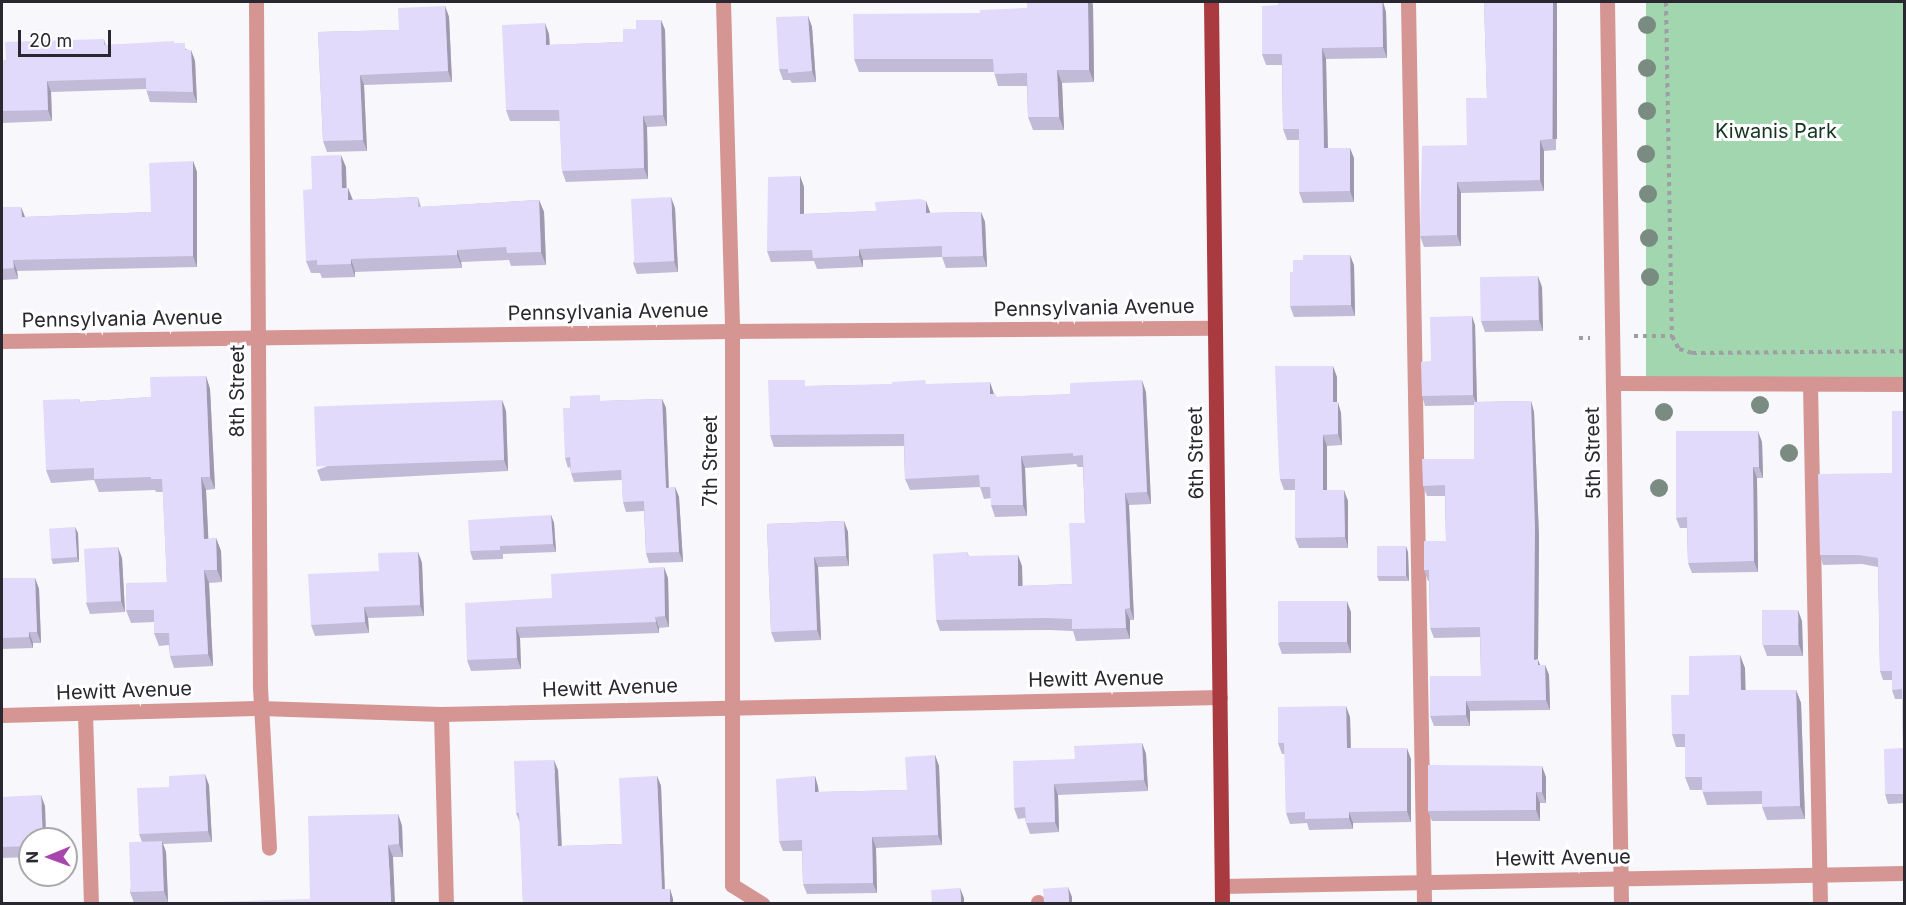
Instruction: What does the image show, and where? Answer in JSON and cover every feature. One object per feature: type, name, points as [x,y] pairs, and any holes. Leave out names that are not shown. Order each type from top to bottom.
[{"type":"main road","name":"6th Street","points":[[1211,2],[1222,903]]},
{"type":"street","name":"8th Street","points":[[256,2],[260,708],[268,848]]},
{"type":"street","name":"7th Street","points":[[723,2],[732,331],[730,706],[732,885],[763,903]]},
{"type":"street","points":[[1408,2],[1424,903]]},
{"type":"street","name":"5th Street","points":[[1607,2],[1621,903]]},
{"type":"street","name":"Pennsylvania Avenue","points":[[2,341],[732,331],[1215,328]]},
{"type":"street","points":[[1613,383],[1905,384]]},
{"type":"street","points":[[1810,384],[1820,903]]},
{"type":"street","name":"Hewitt Avenue","points":[[2,715],[260,708],[441,714],[730,706],[1220,698]]},
{"type":"street","points":[[85,713],[92,903]]},
{"type":"street","points":[[441,714],[446,903]]},
{"type":"street","name":"Hewitt Avenue","points":[[1222,886],[1905,873]]},
{"type":"path","points":[[1666,2],[1672,336],[1679,349],[1692,353],[1905,351]]},
{"type":"path","points":[[1652,336],[1672,336]]},
{"type":"green space","name":"Kiwanis Park","points":[[1646,2],[1904,2],[1904,379],[1646,379]]},
{"type":"building","points":[[1027,2],[1088,2],[1089,70],[1057,70],[1059,117],[1028,117],[1027,73],[994,74],[993,59],[854,59],[853,14],[980,13],[980,10],[1027,8]]},
{"type":"building","points":[[1278,2],[1382,2],[1383,47],[1322,48],[1324,148],[1350,148],[1350,191],[1299,192],[1299,129],[1283,129],[1282,54],[1262,54],[1262,6],[1278,5]]},
{"type":"building","points":[[1484,2],[1553,2],[1552,139],[1540,140],[1540,180],[1457,182],[1457,235],[1420,236],[1422,146],[1467,145],[1466,98],[1487,98]]},
{"type":"building","points":[[445,6],[448,71],[360,75],[363,140],[323,141],[318,32],[399,30],[398,8]]},
{"type":"building","points":[[808,16],[812,71],[788,73],[788,69],[779,69],[776,17]]},
{"type":"building","points":[[636,20],[661,20],[663,115],[643,116],[644,168],[562,171],[559,110],[506,110],[502,25],[545,23],[546,45],[623,42],[623,29],[636,29]]},
{"type":"building","points":[[104,39],[104,45],[174,41],[174,43],[185,43],[185,50],[191,50],[193,92],[146,91],[146,78],[47,81],[48,110],[2,111],[2,61],[6,61],[5,42]]},
{"type":"building","points":[[341,155],[342,188],[348,188],[348,200],[418,197],[418,207],[539,200],[541,252],[507,253],[506,247],[457,250],[457,255],[351,259],[351,264],[317,265],[317,260],[306,261],[303,190],[312,189],[311,156]]},
{"type":"building","points":[[193,161],[193,256],[13,260],[14,268],[2,269],[2,207],[21,207],[22,217],[151,212],[149,163]]},
{"type":"building","points":[[800,176],[800,214],[876,211],[875,202],[921,199],[926,201],[926,213],[981,212],[983,256],[942,257],[942,246],[859,249],[859,256],[813,258],[812,250],[767,251],[768,177]]},
{"type":"building","points":[[671,197],[674,261],[634,263],[631,199]]},
{"type":"building","points":[[1303,255],[1350,255],[1351,305],[1290,306],[1290,272],[1293,272],[1293,260],[1303,260]]},
{"type":"building","points":[[1538,276],[1539,320],[1481,321],[1480,277]]},
{"type":"building","points":[[1472,316],[1473,395],[1422,396],[1421,362],[1431,361],[1430,317]]},
{"type":"building","points":[[1275,366],[1333,366],[1333,402],[1338,402],[1338,434],[1323,435],[1323,490],[1344,490],[1345,537],[1295,538],[1295,479],[1280,479]]},
{"type":"building","points":[[206,376],[210,477],[201,477],[204,539],[216,538],[217,570],[204,570],[208,654],[170,656],[169,633],[154,633],[154,610],[126,610],[126,583],[167,582],[162,479],[151,479],[151,477],[94,479],[94,468],[46,470],[43,400],[79,399],[79,402],[151,397],[150,377]]},
{"type":"building","points":[[768,380],[805,380],[805,386],[892,384],[892,382],[925,380],[926,384],[990,382],[990,394],[996,394],[996,397],[1070,394],[1070,383],[1142,380],[1147,492],[1125,493],[1130,608],[1125,609],[1126,628],[1072,629],[1072,619],[936,620],[933,554],[967,552],[968,556],[1018,555],[1018,586],[1072,584],[1069,523],[1085,523],[1083,455],[1073,456],[1073,453],[1021,456],[1023,505],[991,505],[990,487],[980,487],[979,475],[905,479],[904,434],[770,435]]},
{"type":"building","points":[[600,395],[600,401],[662,399],[666,488],[675,487],[679,552],[646,553],[644,501],[623,502],[621,470],[571,473],[570,457],[565,458],[563,408],[570,408],[570,396]]},
{"type":"building","points":[[502,400],[504,460],[316,467],[314,407]]},
{"type":"building","points":[[1531,401],[1535,527],[1534,660],[1538,659],[1538,665],[1545,665],[1546,700],[1466,701],[1466,715],[1430,716],[1430,676],[1481,676],[1480,627],[1430,628],[1429,570],[1424,570],[1424,541],[1446,541],[1445,485],[1423,486],[1422,459],[1474,459],[1474,402]]},
{"type":"building","points":[[1892,411],[1905,411],[1905,794],[1885,794],[1884,749],[1903,748],[1902,689],[1892,690],[1892,671],[1880,671],[1878,558],[1859,555],[1820,555],[1818,474],[1892,473]]},
{"type":"building","points":[[1676,431],[1758,431],[1759,467],[1753,467],[1754,561],[1688,563],[1687,517],[1676,518]]},
{"type":"building","points":[[551,515],[553,544],[500,546],[500,550],[470,551],[468,520]]},
{"type":"building","points":[[844,521],[846,556],[814,557],[817,630],[771,632],[767,524]]},
{"type":"building","points":[[75,527],[77,557],[51,559],[49,529]]},
{"type":"building","points":[[1377,546],[1406,546],[1406,576],[1377,576]]},
{"type":"building","points":[[118,547],[121,601],[87,603],[84,549]]},
{"type":"building","points":[[418,552],[420,605],[364,607],[365,622],[311,625],[308,574],[379,571],[378,553]]},
{"type":"building","points":[[664,567],[665,616],[655,617],[656,622],[516,627],[517,658],[467,660],[465,603],[552,598],[551,574]]},
{"type":"building","points":[[2,578],[35,578],[37,632],[29,632],[29,637],[2,638]]},
{"type":"building","points":[[1278,601],[1347,601],[1347,642],[1278,642]]},
{"type":"building","points":[[1762,610],[1798,610],[1798,645],[1762,645]]},
{"type":"building","points":[[1740,655],[1741,690],[1796,690],[1800,806],[1762,807],[1762,791],[1702,792],[1702,777],[1685,777],[1685,734],[1672,734],[1671,695],[1689,695],[1689,656]]},
{"type":"building","points":[[1346,706],[1347,748],[1407,748],[1407,811],[1349,812],[1349,818],[1305,819],[1305,812],[1286,813],[1284,743],[1278,743],[1278,707]]},
{"type":"building","points":[[1142,743],[1144,780],[1054,784],[1055,822],[1026,823],[1025,807],[1014,808],[1013,761],[1075,759],[1074,746]]},
{"type":"building","points":[[935,755],[938,835],[872,837],[873,883],[803,884],[802,840],[779,841],[776,779],[815,776],[815,792],[907,790],[905,757]]},
{"type":"building","points":[[554,760],[558,846],[622,844],[619,778],[657,776],[662,889],[670,889],[670,903],[523,903],[514,761]]},
{"type":"building","points":[[1428,765],[1542,766],[1542,792],[1536,792],[1536,810],[1428,811]]},
{"type":"building","points":[[205,774],[208,831],[139,834],[137,788],[169,787],[169,776]]},
{"type":"building","points":[[41,795],[42,827],[18,827],[18,846],[2,847],[2,797]]},
{"type":"building","points":[[398,814],[399,844],[388,845],[391,903],[184,903],[310,899],[308,816]]},
{"type":"building","points":[[162,841],[164,891],[131,892],[129,842]]},
{"type":"building","points":[[1068,887],[1069,903],[1044,904],[1043,889]]},
{"type":"building","points":[[960,888],[961,903],[932,904],[931,890]]}]
